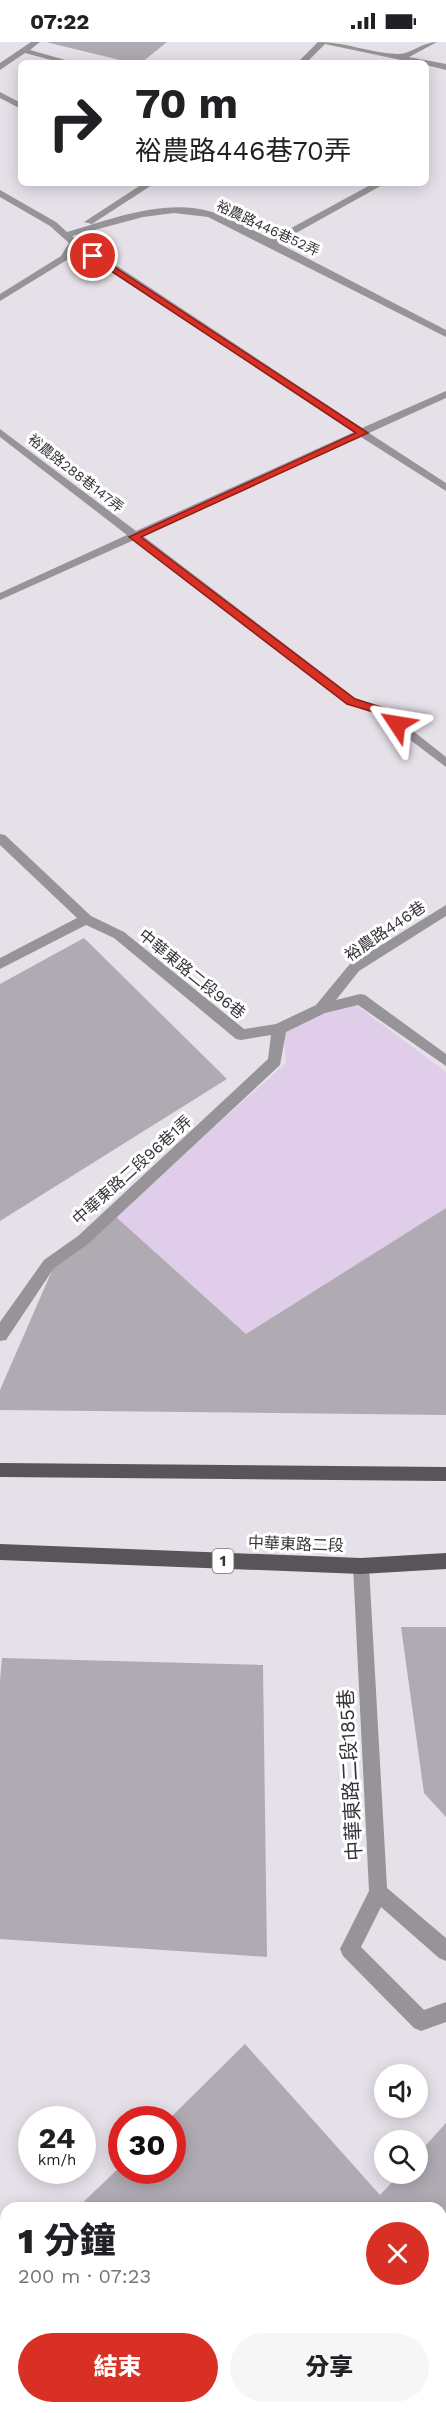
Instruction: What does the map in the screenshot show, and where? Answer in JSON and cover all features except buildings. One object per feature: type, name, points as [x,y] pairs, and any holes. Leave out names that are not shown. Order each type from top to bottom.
[{"type":"main road","points":[[0,1470],[446,1474]]},
{"type":"main road","name":"中華東路二段","points":[[0,1552],[361,1566],[446,1561]]},
{"type":"street","points":[[0,67],[36,42]]},
{"type":"street","points":[[304,60],[325,42],[415,60]]},
{"type":"street","points":[[402,57],[434,42]]},
{"type":"street","points":[[26,51],[60,60]]},
{"type":"street","points":[[429,63],[446,67]]},
{"type":"street","points":[[0,95],[18,104]]},
{"type":"street","points":[[65,235],[100,216],[145,186]]},
{"type":"street","points":[[271,243],[376,186]]},
{"type":"street","points":[[0,193],[53,224],[74,243],[446,488]]},
{"type":"street","name":"裕農路446巷52弄","points":[[65,235],[143,214],[174,210],[210,214],[446,333]]},
{"type":"street","points":[[0,298],[64,258],[74,243]]},
{"type":"street","points":[[0,597],[446,394]]},
{"type":"street","name":"裕農路288巷147弄","points":[[0,432],[134,537],[351,701],[380,711],[446,763]]},
{"type":"street","name":"中華東路二段96巷","points":[[0,838],[86,919],[119,935],[241,1035],[279,1029],[321,1009],[360,999],[446,1061]]},
{"type":"street","name":"裕農路446巷","points":[[321,1009],[354,969],[446,910]]},
{"type":"street","points":[[0,964],[86,919]]},
{"type":"street","name":"中華東路二段96巷1弄","points":[[0,1335],[49,1264],[84,1240],[275,1061],[279,1029]]},
{"type":"street","name":"中華東路二段185巷","points":[[361,1566],[378,1892]]},
{"type":"street","points":[[446,1952],[378,1892],[350,1949],[421,2021],[446,2012]]},
{"type":"shaded area","points":[[356,1005],[446,1072],[446,1208],[246,1334],[115,1216],[286,1063],[283,1030],[322,1013]]},
{"type":"route","points":[[93,256],[363,433],[134,537],[351,701],[380,711],[397,724]]}]
